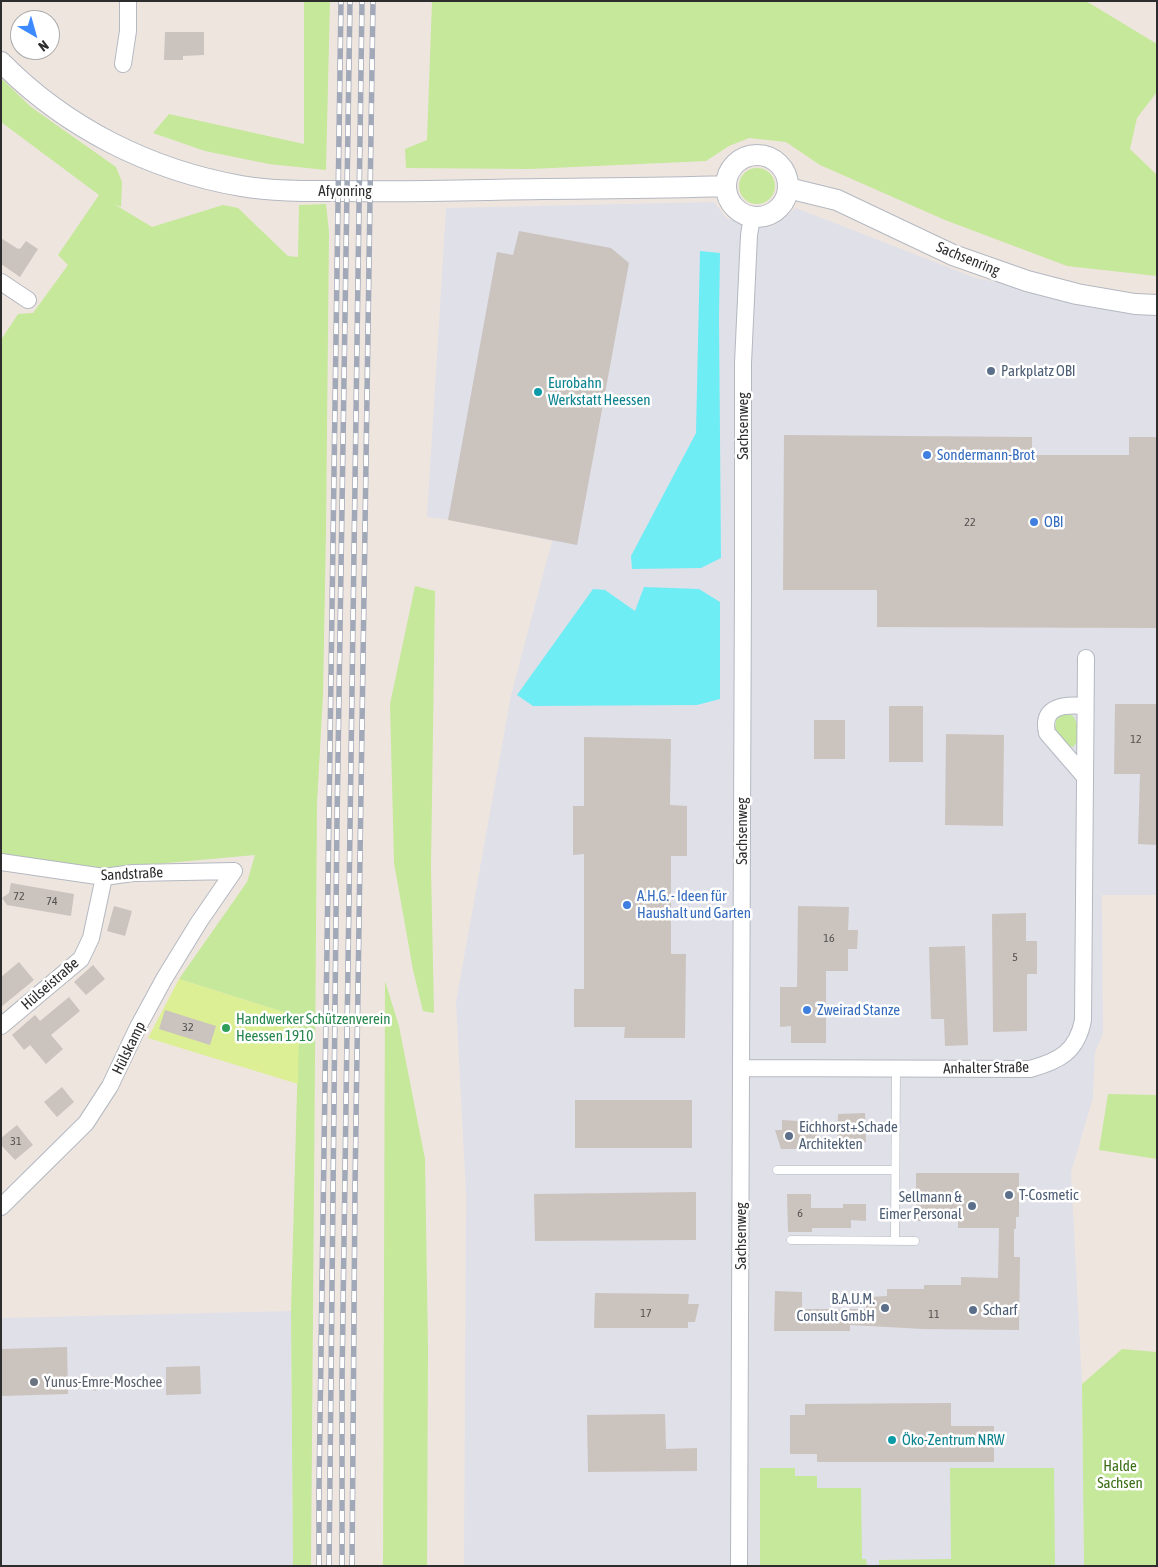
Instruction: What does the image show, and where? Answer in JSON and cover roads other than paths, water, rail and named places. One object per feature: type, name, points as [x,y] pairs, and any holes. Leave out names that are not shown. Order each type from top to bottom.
[{"type":"street","points":[[123,64],[128,31],[128,1]]},
{"type":"street","name":"Afyonring","points":[[1,62],[22,83],[60,113],[131,154],[201,177],[242,186],[293,191],[432,192],[725,186]]},
{"type":"street","points":[[757,154],[766,156],[780,165],[787,179],[788,188],[782,204],[776,210],[760,217],[752,217],[738,212],[728,200],[725,186],[729,170],[741,158],[757,154]]},
{"type":"street","name":"Sachsenring","points":[[788,188],[837,200],[953,255],[1019,278],[1077,294],[1135,304],[1157,305]]},
{"type":"street","name":"Sachsenweg","points":[[739,1566],[743,363],[749,235],[752,217]]},
{"type":"street","points":[[1,282],[28,300]]},
{"type":"street","name":"Anhalter Straße","points":[[742,1068],[1030,1069],[1058,1059],[1069,1051],[1081,1032],[1083,1020],[1086,658]]},
{"type":"street","points":[[1085,706],[1061,706],[1053,710],[1046,718],[1045,725],[1047,733],[1085,777]]},
{"type":"street","name":"Sandstraße","points":[[1,862],[104,878],[133,873],[234,871]]},
{"type":"street","name":"Hülskamp","points":[[1,1206],[86,1123],[110,1086],[138,1027],[164,980],[199,922],[234,871]]},
{"type":"street","name":"Hülseistraße","points":[[1,1026],[81,958],[91,938],[104,878]]},
{"type":"lane","points":[[895,1240],[896,1068]]},
{"type":"lane","points":[[777,1170],[895,1170]]},
{"type":"lane","points":[[791,1240],[915,1241]]},
{"type":"water","points":[[700,251],[720,253],[721,558],[701,568],[632,569],[631,556],[696,433]]},
{"type":"water","points":[[644,587],[699,589],[720,602],[720,699],[697,705],[533,706],[517,695],[593,589],[605,590],[635,611]]},
{"type":"railway","points":[[319,1566],[341,1]]},
{"type":"railway","points":[[329,1566],[337,821],[350,1]]},
{"type":"railway","points":[[342,1566],[342,1378],[362,1]]},
{"type":"railway","points":[[352,1566],[355,1186],[373,1]]},
{"type":"place","name":"Parkplatz OBI","points":[[991,371]]},
{"type":"place","name":"Eurobahn Werkstatt Heessen","points":[[538,392]]},
{"type":"place","name":"Sondermann-Brot","points":[[927,455]]},
{"type":"place","name":"OBI","points":[[1034,522]]},
{"type":"place","name":"A.H.G. - Ideen für Haushalt und Garten","points":[[627,905]]},
{"type":"place","name":"Zweirad Stanze","points":[[807,1010]]},
{"type":"place","name":"Handwerker Schützenverein Heessen 1910","points":[[226,1028]]},
{"type":"place","name":"Eichhorst+Schade Architekten","points":[[789,1136]]},
{"type":"place","name":"T-Cosmetic","points":[[1009,1195]]},
{"type":"place","name":"Sellmann & Eimer Personal","points":[[972,1206]]},
{"type":"place","name":"B.A.U.M. Consult GmbH","points":[[885,1308]]},
{"type":"place","name":"Scharf","points":[[973,1310]]},
{"type":"place","name":"Yunus-Emre-Moschee","points":[[34,1382]]},
{"type":"place","name":"Öko-Zentrum NRW","points":[[892,1440]]},
{"type":"park label","name":"Halde Sachsen","points":[[1120,1474]]}]
